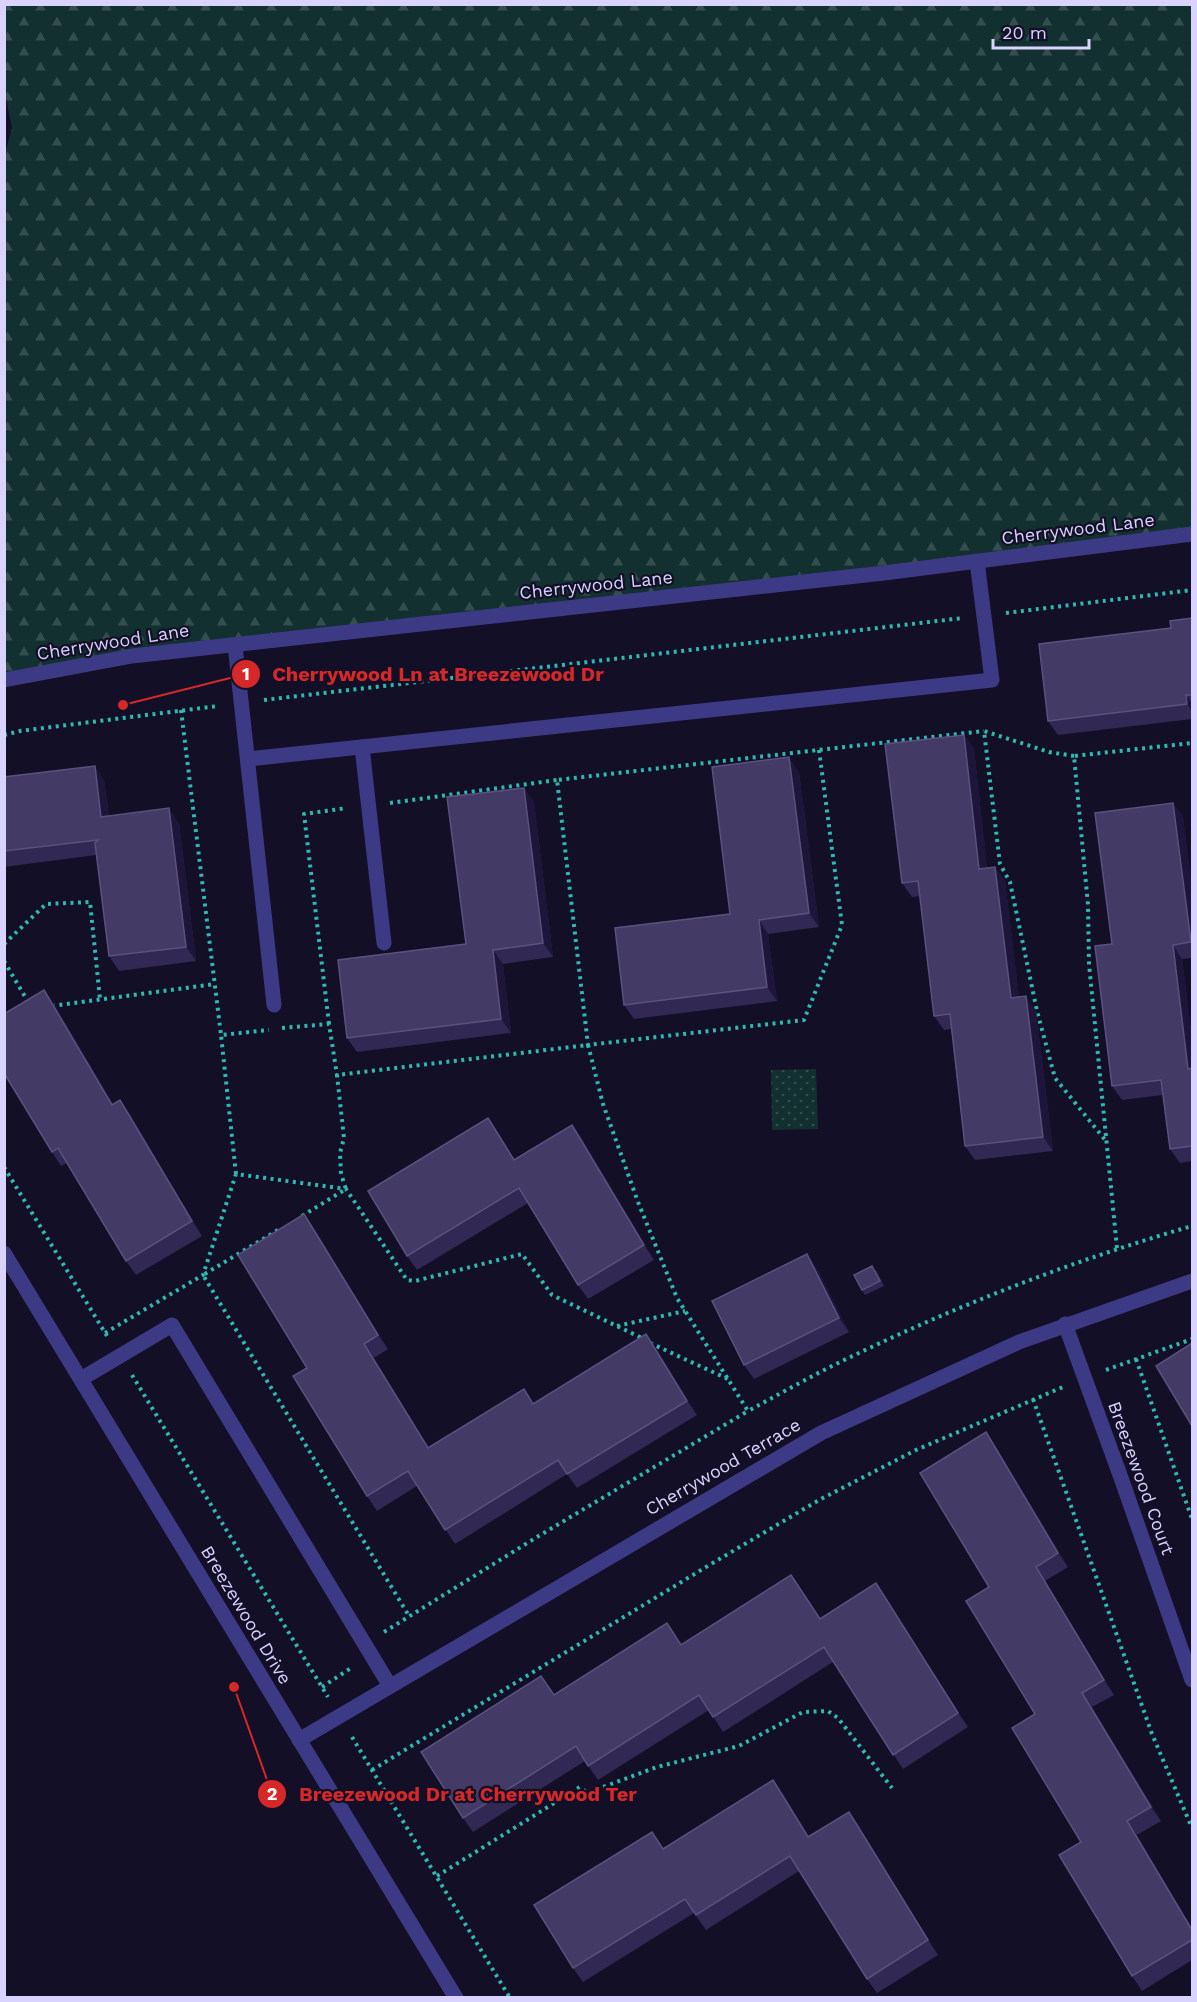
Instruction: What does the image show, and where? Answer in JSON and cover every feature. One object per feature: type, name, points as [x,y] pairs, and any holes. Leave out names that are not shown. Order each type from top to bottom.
[{"type":"street","name":"Cherrywood Lane","points":[[4,680],[132,656],[977,561],[1192,534]]},
{"type":"street","points":[[248,759],[992,680],[977,561]]},
{"type":"street","points":[[235,645],[274,1005]]},
{"type":"street","points":[[362,747],[384,943]]},
{"type":"street","name":"Breezewood Drive","points":[[4,1253],[456,1998]]},
{"type":"street","name":"Cherrywood Terrace","points":[[299,1740],[821,1433],[1019,1341],[1192,1281]]},
{"type":"street","name":"Breezewood Court","points":[[1065,1324],[1192,1680]]},
{"type":"street","points":[[81,1379],[172,1325],[390,1686]]},
{"type":"path","points":[[4,735],[181,710],[1192,590]]},
{"type":"path","points":[[181,710],[236,1174],[203,1275],[409,1616]]},
{"type":"path","points":[[984,731],[1000,864],[1010,882],[1037,1011],[1055,1078],[1107,1143]]},
{"type":"path","points":[[748,1411],[677,1298],[638,1202],[603,1104],[588,1045],[557,780],[984,731],[1048,752],[1074,756],[1192,743]]},
{"type":"path","points":[[338,1075],[804,1020],[842,925],[819,750]]},
{"type":"path","points":[[1074,756],[1088,905],[1089,964],[1117,1248]]},
{"type":"path","points":[[4,944],[46,904],[90,902],[100,999]]},
{"type":"path","points":[[4,961],[32,1008]]},
{"type":"path","points":[[43,1007],[215,984]]},
{"type":"path","points":[[221,1035],[329,1024],[338,1075],[344,1138],[340,1153],[341,1174],[346,1189],[407,1280],[416,1281],[522,1254],[552,1295],[729,1380]]},
{"type":"path","points":[[4,1167],[510,1998]]},
{"type":"path","points":[[236,1174],[346,1189]]},
{"type":"path","points":[[295,1220],[346,1189]]},
{"type":"path","points":[[105,1333],[285,1226]]},
{"type":"path","points":[[321,1687],[358,1664],[378,1636],[409,1616],[748,1411],[859,1352],[943,1315],[1117,1248],[1192,1226]]},
{"type":"path","points":[[616,1326],[685,1311]]},
{"type":"path","points":[[372,1770],[819,1500],[916,1450],[1033,1399],[1192,1339]]},
{"type":"path","points":[[1136,1359],[1192,1519]]},
{"type":"path","points":[[1033,1399],[1152,1734],[1192,1828]]},
{"type":"path","points":[[437,1876],[580,1787],[587,1793],[657,1767],[739,1746],[803,1712],[828,1711],[838,1718],[892,1788]]},
{"type":"green space","points":[[5,5],[1192,5],[1192,534],[132,656],[5,680],[4,157],[12,128],[5,93]]},
{"type":"green space","points":[[816,1069],[818,1129],[772,1130],[771,1070]]},
{"type":"building","points":[[1192,618],[1192,695],[1186,695],[1187,704],[1048,721],[1039,644],[1171,628],[1170,621]]},
{"type":"building","points":[[964,735],[979,869],[995,867],[1011,998],[1026,996],[1043,1137],[965,1146],[950,1014],[934,1016],[918,881],[902,883],[885,744]]},
{"type":"building","points":[[789,757],[809,913],[759,920],[767,987],[624,1005],[615,928],[730,914],[712,767]]},
{"type":"building","points":[[95,766],[101,817],[169,808],[186,947],[109,956],[95,843],[98,840],[4,851],[4,777]]},
{"type":"building","points":[[524,788],[543,943],[493,950],[501,1019],[347,1038],[338,960],[466,944],[447,797]]},
{"type":"building","points":[[1173,803],[1191,942],[1173,945],[1188,1069],[1192,1068],[1192,1146],[1170,1149],[1161,1080],[1112,1086],[1095,946],[1112,944],[1095,813]]},
{"type":"building","points":[[44,990],[112,1105],[120,1100],[192,1221],[126,1261],[58,1148],[52,1152],[4,1073],[4,1014]]},
{"type":"building","points":[[488,1118],[514,1160],[572,1125],[644,1245],[578,1285],[519,1188],[407,1256],[368,1191]]},
{"type":"building","points":[[304,1214],[378,1335],[364,1344],[428,1448],[524,1389],[533,1404],[646,1334],[687,1401],[567,1474],[558,1460],[445,1530],[408,1471],[367,1496],[293,1376],[307,1368],[238,1255]]},
{"type":"building","points":[[807,1254],[839,1318],[744,1365],[712,1301]]},
{"type":"building","points":[[872,1266],[880,1281],[862,1290],[854,1275]]},
{"type":"building","points":[[1192,1343],[1192,1426],[1156,1366]]},
{"type":"building","points":[[986,1432],[1058,1553],[1036,1567],[1104,1680],[1082,1693],[1151,1807],[1127,1821],[1192,1930],[1192,1940],[1132,1976],[1059,1855],[1081,1842],[1012,1728],[1035,1714],[966,1601],[989,1587],[920,1473]]},
{"type":"building","points":[[791,1575],[820,1619],[876,1583],[958,1713],[893,1755],[824,1647],[713,1717],[699,1695],[588,1766],[576,1746],[463,1818],[421,1752],[541,1676],[554,1695],[667,1623],[681,1645]]},
{"type":"building","points":[[773,1780],[808,1837],[849,1812],[928,1940],[867,1979],[790,1856],[696,1915],[685,1899],[573,1968],[534,1905],[652,1832],[663,1849]]},
{"type":"place","name":"Cherrywood Ln at Breezewood Dr","points":[[123,705]]},
{"type":"place","name":"Breezewood Dr at Cherrywood Ter","points":[[234,1687]]}]
